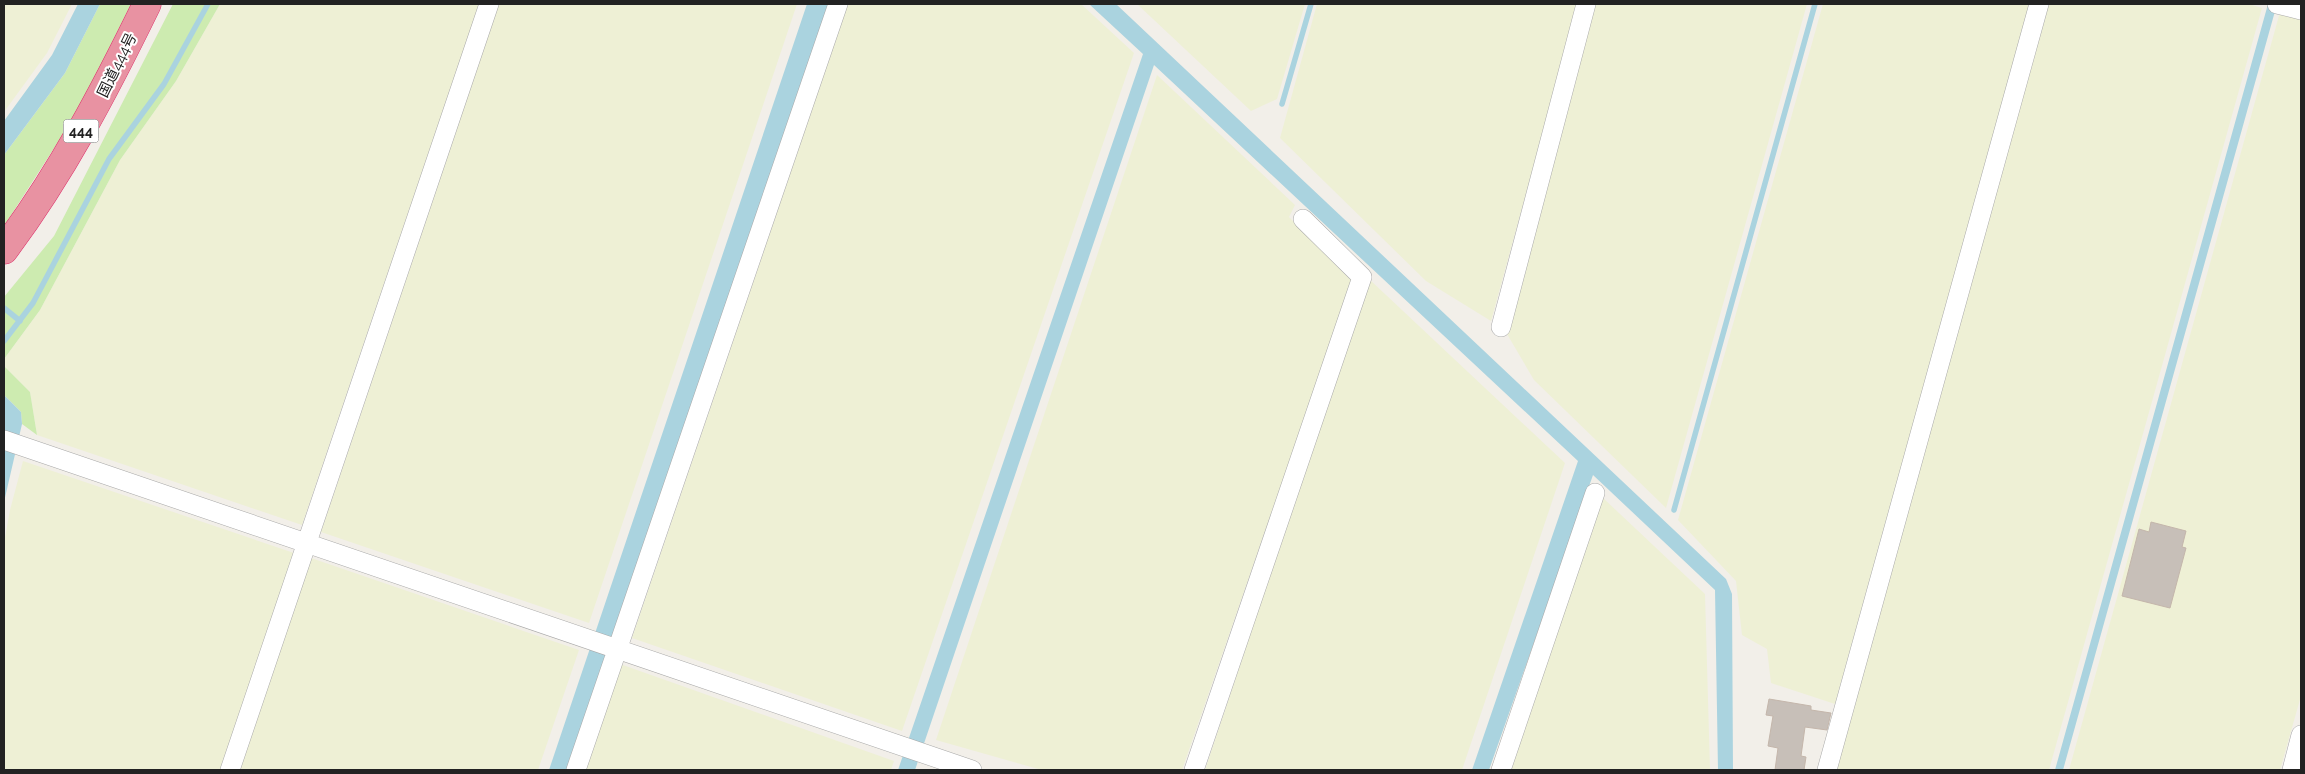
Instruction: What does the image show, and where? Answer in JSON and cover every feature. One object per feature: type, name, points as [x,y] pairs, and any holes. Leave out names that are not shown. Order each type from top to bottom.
[{"type":"highway","name":"国道444号","points":[[4,250],[36,208],[99,100],[147,4]]},
{"type":"street","points":[[230,770],[489,4]]},
{"type":"street","points":[[576,770],[838,4]]},
{"type":"street","points":[[1501,327],[1586,4]]},
{"type":"street","points":[[1827,770],[2039,4]]},
{"type":"street","points":[[2278,4],[2301,10]]},
{"type":"street","points":[[1194,770],[1362,277],[1303,219]]},
{"type":"street","points":[[4,440],[901,747],[947,766],[972,770]]},
{"type":"street","points":[[1501,770],[1595,493]]},
{"type":"street","points":[[2292,770],[2301,736]]},
{"type":"green space","points":[[4,4],[72,4],[47,53],[4,112]]},
{"type":"green space","points":[[100,4],[131,4],[78,111],[4,226],[4,155],[65,73]]},
{"type":"green space","points":[[173,4],[220,4],[176,81],[120,160],[40,310],[4,359],[4,297],[54,236]]},
{"type":"green space","points":[[220,4],[479,4],[302,525],[37,435],[30,392],[4,366],[4,359],[40,310],[120,160],[176,81]]},
{"type":"green space","points":[[499,4],[797,4],[589,623],[321,532]]},
{"type":"green space","points":[[848,4],[1081,4],[1134,53],[902,731],[632,638]]},
{"type":"green space","points":[[1137,4],[1305,4],[1277,99],[1251,111]]},
{"type":"green space","points":[[1317,4],[1578,4],[1491,321],[1426,281],[1280,138]]},
{"type":"green space","points":[[1593,4],[1807,4],[1666,508],[1534,380],[1507,334]]},
{"type":"green space","points":[[1823,4],[2030,4],[1835,704],[1771,683],[1767,649],[1742,635],[1736,581],[1678,520]]},
{"type":"green space","points":[[2049,4],[2249,4],[2262,8],[2049,770],[1835,770]]},
{"type":"green space","points":[[2280,12],[2301,18],[2301,696],[2280,770],[2069,770]]},
{"type":"green space","points":[[1157,75],[1295,205],[1289,217],[1352,281],[1182,770],[1042,770],[936,740]]},
{"type":"green space","points":[[1369,279],[1565,463],[1462,770],[1205,770]]},
{"type":"green space","points":[[4,366],[30,392],[37,435],[22,424],[21,412],[4,395]]},
{"type":"green space","points":[[23,461],[294,553],[220,770],[4,770],[4,543],[10,510]]},
{"type":"green space","points":[[1602,497],[1705,594],[1710,770],[1510,770]]},
{"type":"green space","points":[[311,558],[579,650],[538,770],[238,770]]},
{"type":"green space","points":[[620,664],[894,761],[891,770],[584,770]]},
{"type":"water","points":[[78,4],[100,4],[65,73],[4,155],[4,121],[52,55]]},
{"type":"water","points":[[807,4],[829,4],[568,770],[549,770]]},
{"type":"water","points":[[1089,4],[1116,4],[1726,579],[1732,594],[1733,770],[1718,770],[1715,590],[1593,475],[1489,770],[1472,770],[1578,461],[1154,65],[915,770],[898,770],[1143,54]]},
{"type":"water","points":[[2268,4],[2277,4],[2063,770],[2055,770]]},
{"type":"water","points":[[4,395],[21,412],[22,424],[4,502]]},
{"type":"building","points":[[2151,522],[2186,531],[2182,547],[2186,548],[2170,608],[2122,596],[2139,529],[2149,532]]},
{"type":"building","points":[[1769,699],[1811,706],[1811,710],[1831,713],[1827,730],[1805,727],[1801,756],[1806,757],[1804,770],[1775,770],[1778,748],[1768,746],[1773,716],[1766,715]]},
{"type":"waterway","points":[[4,341],[33,303],[109,159],[164,84],[208,4]]},
{"type":"waterway","points":[[1282,104],[1311,4]]},
{"type":"waterway","points":[[1674,510],[1815,4]]},
{"type":"waterway","points":[[4,308],[20,321]]}]
